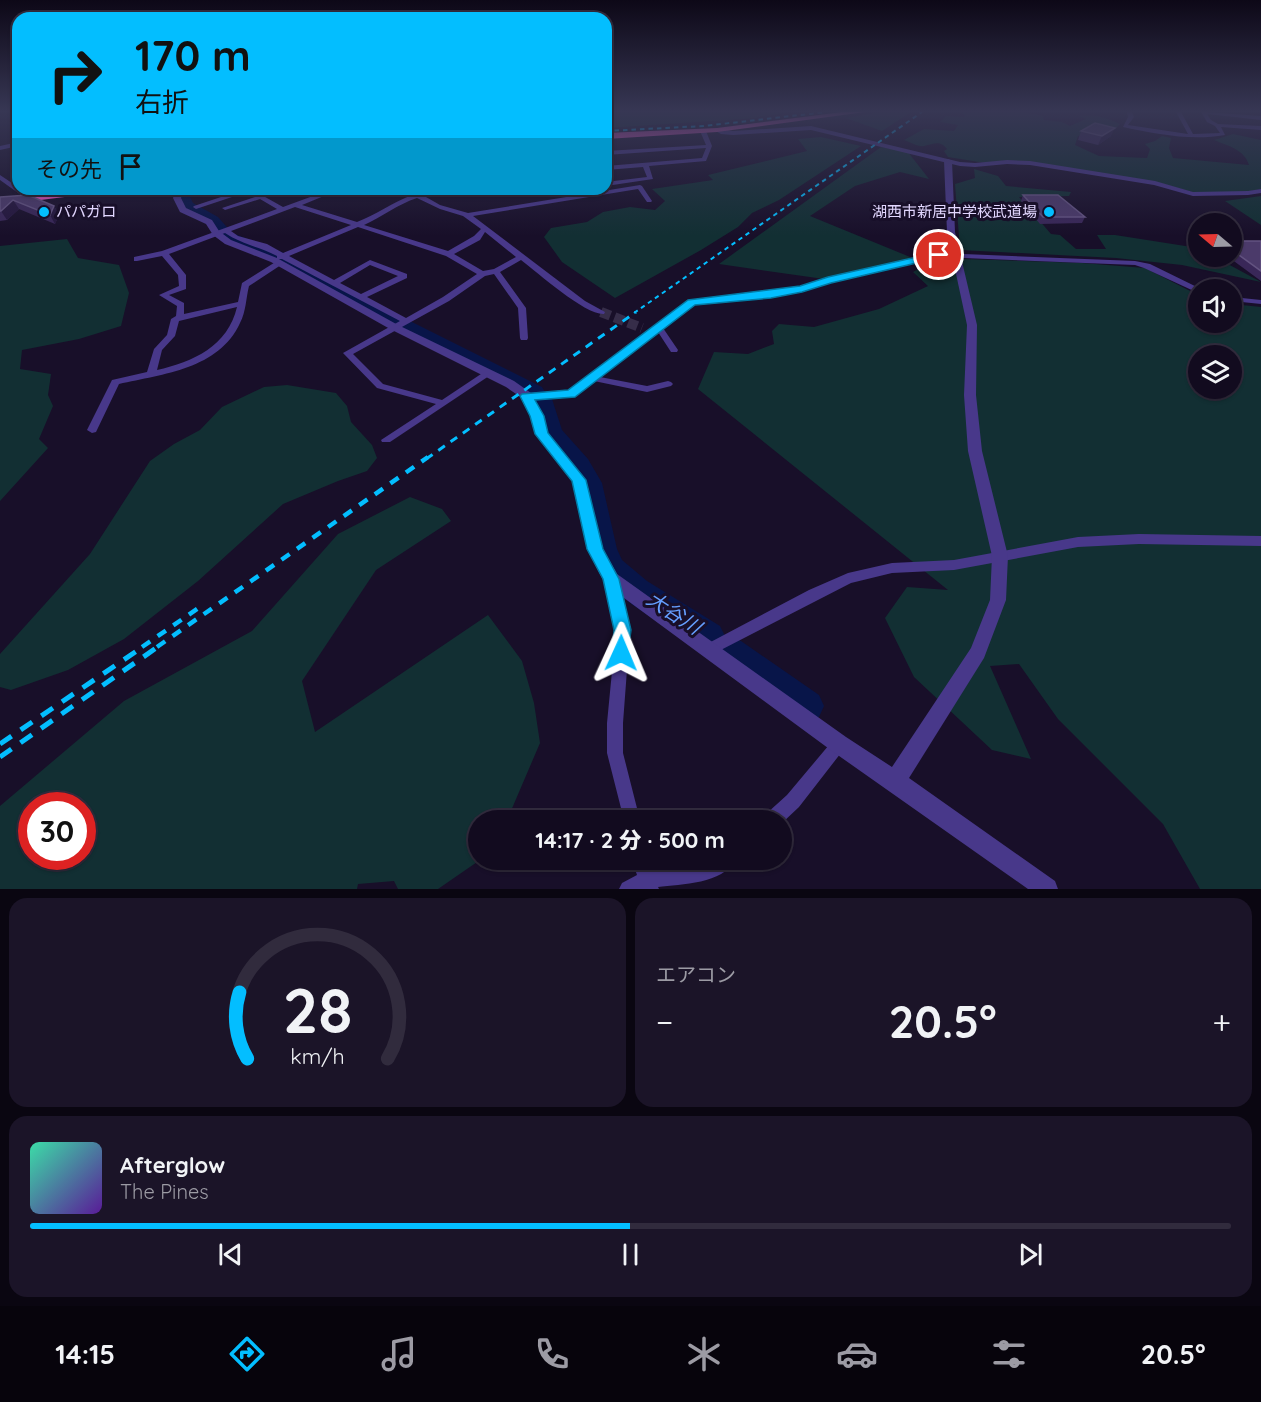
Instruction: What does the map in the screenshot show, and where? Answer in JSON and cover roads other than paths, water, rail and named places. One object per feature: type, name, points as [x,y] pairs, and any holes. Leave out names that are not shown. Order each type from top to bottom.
[{"type":"highway","points":[[0,202],[56,195]]},
{"type":"street","points":[[612,168],[704,160],[706,153]]},
{"type":"street","points":[[917,153],[975,165],[1007,162],[1030,164],[1155,183],[1193,194],[1261,191]]},
{"type":"street","points":[[895,781],[978,652],[998,600],[1000,556],[975,451],[970,395],[972,325],[951,232],[948,161]]},
{"type":"street","points":[[612,183],[651,178],[645,165]]},
{"type":"street","points":[[612,191],[639,187],[649,201]]},
{"type":"street","points":[[178,195],[177,198],[183,210],[209,222],[221,231],[228,242],[279,259],[335,283],[406,321]]},
{"type":"street","points":[[195,207],[232,195]]},
{"type":"street","points":[[257,195],[283,210]]},
{"type":"street","points":[[137,259],[164,253],[322,195]]},
{"type":"street","points":[[92,430],[115,382],[198,362],[224,343],[237,323],[244,285],[279,259],[358,226],[416,196],[444,209],[470,215],[591,195]]},
{"type":"street","points":[[225,208],[260,197]]},
{"type":"street","points":[[296,205],[449,254],[482,274]]},
{"type":"street","points":[[470,215],[582,303],[600,312]]},
{"type":"street","points":[[449,254],[477,238],[485,228]]},
{"type":"street","points":[[164,253],[182,275],[183,286],[163,295],[181,305],[180,318]]},
{"type":"street","points":[[527,396],[571,394],[692,302],[771,295],[939,255],[1135,263],[1147,266],[1188,285]]},
{"type":"street","points":[[444,403],[380,386],[347,352],[446,299],[482,274],[496,271],[521,257]]},
{"type":"street","points":[[279,259],[394,327],[510,384],[527,396],[537,416],[542,434],[579,480],[595,549],[611,579],[623,630],[615,723],[615,753],[629,810]]},
{"type":"street","points":[[335,283],[370,262],[404,276],[362,297]]},
{"type":"street","points":[[496,271],[522,308],[524,338]]},
{"type":"street","points":[[1242,300],[1261,302]]},
{"type":"street","points":[[152,374],[158,349],[171,336],[176,320],[240,304]]},
{"type":"street","points":[[642,328],[656,330],[674,350]]},
{"type":"street","points":[[387,440],[487,374]]},
{"type":"street","points":[[593,378],[647,389],[668,384]]},
{"type":"street","points":[[710,649],[848,578],[892,568],[954,565],[1078,542],[1139,539],[1261,541]]},
{"type":"street","points":[[611,579],[839,744],[1047,889]]},
{"type":"street","points":[[783,810],[839,744]]},
{"type":"street","points":[[644,870],[648,885]]},
{"type":"street","points":[[628,889],[710,870]]},
{"type":"waterway","name":"大谷川","points":[[182,195],[187,206],[213,220],[226,236],[278,257]]},
{"type":"waterway","name":"大谷川","points":[[283,260],[334,290],[399,323]]},
{"type":"waterway","name":"大谷川","points":[[405,326],[449,348]]},
{"type":"waterway","name":"大谷川","points":[[458,353],[534,392]]},
{"type":"waterway","name":"大谷川","points":[[544,404],[545,415],[553,434],[579,465],[590,483],[603,549],[612,569],[636,590],[709,636]]},
{"type":"waterway","name":"大谷川","points":[[730,651],[807,706]]},
{"type":"tunnel","points":[[604,313],[601,312],[642,328]]},
{"type":"railway","points":[[634,313],[863,153]]},
{"type":"railway","points":[[426,459],[636,312]]},
{"type":"railway","points":[[157,647],[428,457]]},
{"type":"railway","points":[[142,647],[200,607]]},
{"type":"railway","points":[[0,744],[144,646]]},
{"type":"railway","points":[[0,757],[159,646]]},
{"type":"place","name":"パパガロ","points":[[44,212]]},
{"type":"place","name":"湖西市新居中学校武道場","points":[[1049,212]]}]
